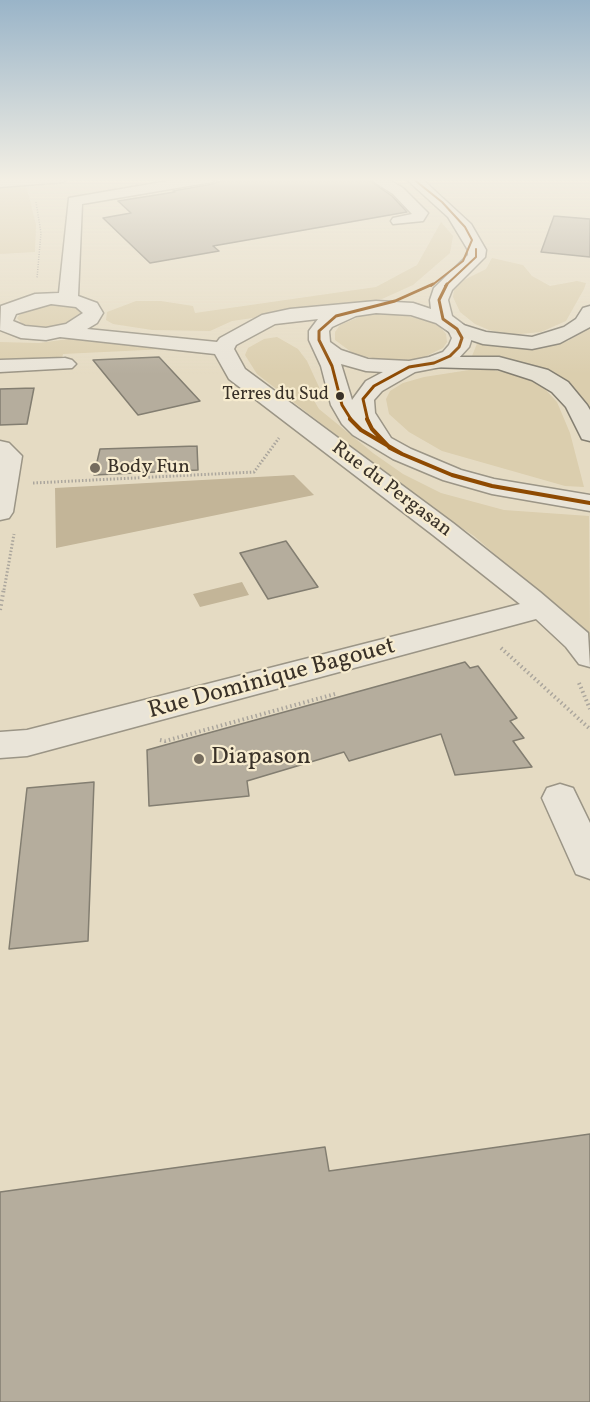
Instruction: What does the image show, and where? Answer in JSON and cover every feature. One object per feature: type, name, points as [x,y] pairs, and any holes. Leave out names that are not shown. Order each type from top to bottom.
[{"type":"highway","points":[[450,324],[483,338],[532,343],[553,339],[571,331],[583,323],[590,312]]},
{"type":"highway","points":[[434,363],[499,363],[540,375],[560,387],[576,405],[590,434]]},
{"type":"street","points":[[68,298],[71,243]]},
{"type":"street","points":[[376,307],[403,298],[440,281],[463,261],[471,243]]},
{"type":"street","points":[[83,324],[175,336],[238,336],[291,330],[322,343],[334,354],[366,365],[409,367],[434,363],[450,356],[459,347],[462,338],[450,324],[439,300],[442,288],[476,257],[477,250],[474,243]]},
{"type":"street","points":[[63,332],[83,324],[93,313],[90,307],[68,298],[35,300],[5,320],[33,334],[63,332],[238,336],[290,315],[376,307],[412,309],[450,324]]},
{"type":"street","points":[[351,310],[325,323],[319,331],[350,419],[361,430],[418,463],[452,475],[492,486],[590,503]]},
{"type":"street","name":"Rue du Pergasan","points":[[238,336],[227,360],[237,374],[443,529],[542,608],[590,657]]},
{"type":"street","points":[[0,366],[65,364]]},
{"type":"street","points":[[390,448],[368,421],[364,413],[363,399],[374,386],[409,367]]},
{"type":"street","points":[[0,448],[10,456],[6,484],[8,520]]},
{"type":"street","name":"Rue Dominique Bagouet","points":[[0,745],[27,743],[542,608]]},
{"type":"street","points":[[560,798],[590,863]]},
{"type":"path","points":[[37,285],[40,243]]},
{"type":"path","points":[[6,484],[254,472],[284,432]]},
{"type":"path","points":[[0,610],[8,520]]},
{"type":"path","points":[[501,648],[590,729]]},
{"type":"shaded area","points":[[0,243],[35,243],[35,252],[0,254]]},
{"type":"shaded area","points":[[429,243],[452,243],[450,253],[413,285],[382,299],[232,321],[210,331],[152,330],[113,324],[106,320],[107,312],[136,301],[161,301],[193,306],[195,313],[376,287],[417,265]]},
{"type":"shaded area","points":[[492,258],[523,265],[532,276],[550,286],[577,281],[586,283],[566,321],[541,332],[510,335],[489,330],[475,324],[460,312],[453,297],[454,290],[464,280],[486,269]]},
{"type":"shaded area","points":[[52,303],[78,308],[82,315],[73,323],[43,329],[24,326],[17,318],[24,310]]},
{"type":"shaded area","points":[[398,314],[429,321],[440,327],[446,334],[447,342],[443,348],[420,359],[385,361],[354,354],[335,340],[335,332],[340,325],[364,315]]},
{"type":"shaded area","points":[[590,325],[590,410],[504,359],[472,356],[478,341],[518,348],[543,345],[568,341]]},
{"type":"shaded area","points":[[277,337],[298,349],[307,361],[319,387],[320,392],[313,399],[319,409],[403,474],[441,493],[504,510],[589,516],[590,638],[474,536],[427,505],[257,374],[245,355],[248,348],[264,339]]},
{"type":"shaded area","points":[[76,338],[168,346],[166,349],[63,354],[62,358],[0,360],[0,342],[39,343]]},
{"type":"shaded area","points":[[482,368],[519,375],[542,386],[557,402],[570,433],[584,487],[565,486],[442,451],[409,432],[389,414],[386,399],[390,391],[403,383],[424,377]]},
{"type":"shaded area","points":[[294,475],[314,495],[56,548],[55,488]]},
{"type":"shaded area","points":[[242,582],[249,595],[200,607],[193,594]]},
{"type":"building","points":[[130,243],[228,243],[213,246],[219,251],[150,263]]},
{"type":"building","points":[[544,243],[590,243],[590,257],[541,252]]},
{"type":"building","points":[[159,357],[200,401],[138,415],[93,360]]},
{"type":"building","points":[[34,388],[27,424],[0,425],[0,389]]},
{"type":"building","points":[[197,446],[198,470],[94,475],[100,449]]},
{"type":"building","points":[[286,541],[318,587],[268,599],[240,553]]},
{"type":"building","points":[[465,662],[470,668],[478,666],[517,718],[510,721],[524,738],[513,741],[532,767],[455,775],[441,734],[349,761],[344,752],[247,781],[249,796],[149,806],[147,750]]},
{"type":"building","points":[[94,782],[88,941],[9,949],[27,788]]},
{"type":"building","points":[[590,1134],[590,1402],[0,1402],[0,1192],[325,1147],[329,1171]]},
{"type":"transit line","points":[[471,243],[463,261],[431,286],[395,301],[336,316],[325,323],[319,331],[319,340],[332,366],[342,405],[350,419],[361,430],[402,454],[452,475],[492,486],[590,503]]},
{"type":"transit line","points":[[400,453],[390,448],[372,429],[364,413],[363,399],[374,386],[391,376],[409,367],[434,363],[450,356],[459,347],[462,338],[457,329],[443,319],[439,300],[443,288],[476,257],[476,249]]},
{"type":"place","name":"Terres du Sud","points":[[340,396]]},
{"type":"place","name":"Body Fun","points":[[95,468]]},
{"type":"place","name":"Diapason","points":[[199,759]]}]
